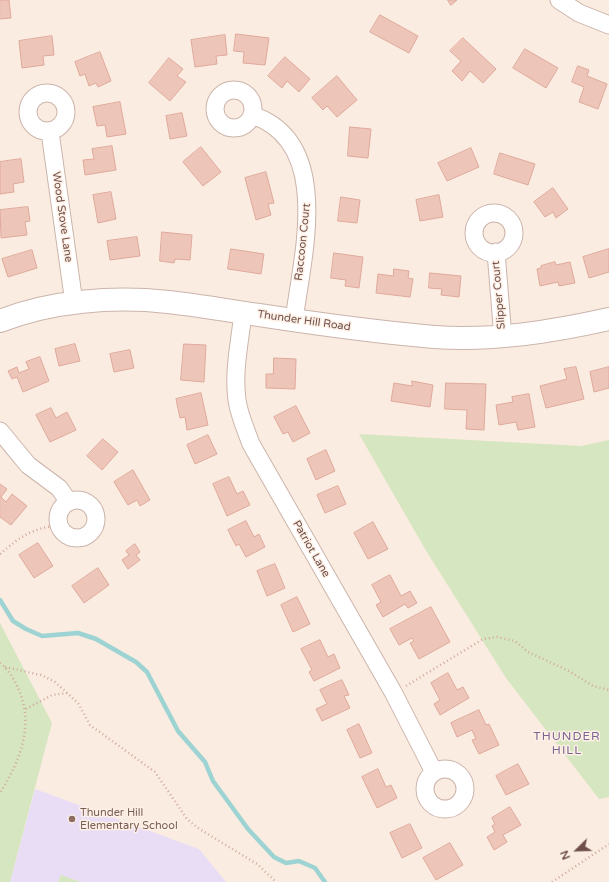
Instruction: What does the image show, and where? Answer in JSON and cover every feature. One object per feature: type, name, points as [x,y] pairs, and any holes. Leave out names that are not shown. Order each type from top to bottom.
[{"type":"street","points":[[559,0],[579,13],[609,25]]},
{"type":"street","name":"Raccoon Court","points":[[252,115],[262,118],[276,127],[288,140],[304,175],[308,208],[294,320]]},
{"type":"street","name":"Wood Stove Lane","points":[[50,132],[74,303]]},
{"type":"street","name":"Slipper Court","points":[[496,252],[503,338]]},
{"type":"street","name":"Thunder Hill Road","points":[[0,321],[37,310],[74,303],[117,300],[167,301],[387,333],[436,337],[503,338],[609,319]]},
{"type":"street","name":"Patriot Lane","points":[[243,313],[236,378],[237,400],[242,420],[251,444],[393,692],[434,772]]},
{"type":"street","points":[[0,431],[28,465],[59,488],[69,502]]},
{"type":"street","points":[[75,500],[88,503],[96,514],[95,527],[92,533],[80,539],[66,536],[59,525],[58,514],[61,509],[69,502],[75,500]]},
{"type":"path","points":[[0,554],[20,536],[30,531],[59,525]]},
{"type":"path","points":[[393,692],[483,638],[497,637],[515,641],[528,652],[569,671],[593,686],[609,690]]},
{"type":"path","points":[[0,663],[5,667],[15,682],[26,709],[24,735],[20,755],[13,773],[0,793]]},
{"type":"path","points":[[5,667],[41,675],[55,682],[68,692],[78,703],[90,725],[154,772],[187,819],[198,828],[257,864],[276,882]]},
{"type":"path","points":[[26,709],[52,695],[68,692]]},
{"type":"path","points":[[552,882],[609,844]]},
{"type":"shaded area","name":"Thunder Hill Elementary School","points":[[35,789],[199,849],[226,882],[10,882]]},
{"type":"green space","points":[[359,434],[581,446],[609,440],[609,797],[599,799],[506,678],[425,549]]},
{"type":"green space","points":[[0,623],[52,723],[10,882],[0,882]]},
{"type":"green space","points":[[61,875],[81,882],[58,882]]},
{"type":"building","points":[[0,0],[9,0],[11,18],[0,19]]},
{"type":"building","points":[[448,0],[457,0],[451,5]]},
{"type":"building","points":[[380,15],[418,36],[409,53],[370,32]]},
{"type":"building","points":[[236,34],[269,38],[265,65],[243,63],[244,52],[234,51]]},
{"type":"building","points":[[225,35],[227,55],[216,56],[217,64],[195,67],[191,40]]},
{"type":"building","points":[[52,36],[54,55],[43,56],[44,65],[22,68],[19,41]]},
{"type":"building","points":[[463,38],[496,69],[483,83],[470,71],[462,81],[452,71],[461,61],[450,51]]},
{"type":"building","points":[[525,49],[558,68],[546,88],[513,68]]},
{"type":"building","points":[[100,52],[111,81],[98,87],[96,83],[89,86],[85,74],[80,76],[75,62]]},
{"type":"building","points":[[285,57],[310,79],[299,92],[287,81],[282,88],[268,76]]},
{"type":"building","points":[[169,58],[183,69],[177,76],[186,82],[170,101],[149,83]]},
{"type":"building","points":[[578,66],[589,70],[587,76],[607,84],[598,109],[579,102],[584,87],[572,82]]},
{"type":"building","points":[[337,76],[357,100],[337,117],[327,106],[323,110],[312,98]]},
{"type":"building","points":[[120,102],[126,134],[107,137],[105,125],[97,126],[93,107]]},
{"type":"building","points":[[182,113],[187,136],[170,139],[166,116]]},
{"type":"building","points":[[350,127],[371,129],[368,158],[348,156]]},
{"type":"building","points":[[112,146],[116,170],[85,175],[83,160],[94,159],[92,149]]},
{"type":"building","points":[[201,147],[221,172],[203,186],[183,162]]},
{"type":"building","points":[[471,148],[479,167],[447,181],[438,163]]},
{"type":"building","points":[[500,153],[535,164],[528,185],[494,174]]},
{"type":"building","points":[[21,159],[24,182],[13,184],[14,192],[0,194],[0,162]]},
{"type":"building","points":[[266,172],[274,203],[268,204],[271,215],[256,220],[245,178]]},
{"type":"building","points":[[553,188],[568,209],[556,218],[553,212],[545,217],[534,202]]},
{"type":"building","points":[[111,192],[116,219],[98,223],[93,195]]},
{"type":"building","points":[[439,195],[443,217],[420,221],[416,200]]},
{"type":"building","points":[[341,197],[360,200],[357,223],[338,221]]},
{"type":"building","points":[[28,207],[30,221],[25,222],[27,235],[1,238],[0,210]]},
{"type":"building","points":[[162,232],[192,235],[190,260],[175,259],[174,263],[160,261]]},
{"type":"building","points":[[137,237],[140,256],[110,260],[107,241]]},
{"type":"building","points":[[231,249],[264,254],[261,274],[228,269]]},
{"type":"building","points":[[609,249],[609,272],[589,278],[583,257]]},
{"type":"building","points":[[32,250],[37,268],[8,277],[2,259]]},
{"type":"building","points":[[334,253],[363,257],[359,288],[345,286],[346,280],[331,278]]},
{"type":"building","points":[[555,262],[556,265],[570,262],[575,283],[559,286],[558,282],[540,286],[537,269],[541,268],[541,266]]},
{"type":"building","points":[[394,269],[409,271],[408,278],[413,279],[410,297],[376,293],[378,274],[393,276]]},
{"type":"building","points":[[430,273],[461,276],[459,297],[441,295],[442,289],[429,288]]},
{"type":"building","points":[[75,344],[80,361],[59,366],[55,349]]},
{"type":"building","points":[[184,344],[206,345],[204,382],[181,380]]},
{"type":"building","points":[[130,350],[134,368],[114,372],[110,354]]},
{"type":"building","points":[[40,357],[49,381],[23,392],[17,377],[12,379],[8,371],[17,367],[19,373],[29,369],[26,362]]},
{"type":"building","points":[[274,358],[296,359],[295,389],[266,388],[266,374],[273,374]]},
{"type":"building","points":[[576,367],[584,399],[546,408],[540,386],[567,379],[564,369]]},
{"type":"building","points":[[609,367],[609,388],[594,392],[590,372]]},
{"type":"building","points":[[412,381],[433,385],[430,407],[391,401],[394,383],[412,386]]},
{"type":"building","points":[[446,383],[486,384],[484,430],[466,429],[467,410],[445,409]]},
{"type":"building","points":[[201,393],[208,425],[187,430],[185,417],[180,418],[176,399]]},
{"type":"building","points":[[529,394],[535,427],[518,430],[516,422],[499,425],[496,405],[513,402],[512,397]]},
{"type":"building","points":[[296,406],[310,433],[293,442],[288,432],[283,434],[274,417]]},
{"type":"building","points":[[51,408],[56,418],[67,412],[76,430],[50,442],[36,415]]},
{"type":"building","points":[[208,435],[217,454],[195,464],[187,445]]},
{"type":"building","points":[[103,439],[118,452],[102,470],[87,456]]},
{"type":"building","points":[[326,450],[335,471],[316,480],[307,459]]},
{"type":"building","points":[[133,470],[150,500],[140,506],[137,500],[128,505],[114,482]]},
{"type":"building","points":[[229,477],[237,494],[243,491],[250,505],[227,516],[213,484]]},
{"type":"building","points":[[0,484],[7,489],[1,497],[6,502],[12,494],[27,506],[11,525],[0,517]]},
{"type":"building","points":[[338,486],[346,504],[325,513],[317,495]]},
{"type":"building","points":[[246,521],[254,537],[259,534],[265,547],[246,557],[239,544],[236,546],[228,530]]},
{"type":"building","points":[[373,522],[388,549],[368,559],[354,533]]},
{"type":"building","points":[[38,543],[53,566],[34,578],[19,555]]},
{"type":"building","points":[[135,544],[140,552],[136,555],[140,560],[128,569],[122,560],[129,555],[126,551]]},
{"type":"building","points":[[275,564],[285,588],[267,596],[257,571]]},
{"type":"building","points":[[98,568],[109,585],[84,603],[72,586]]},
{"type":"building","points":[[390,575],[401,596],[410,591],[417,603],[408,608],[405,604],[383,617],[376,605],[381,602],[372,585]]},
{"type":"building","points":[[297,597],[310,624],[293,632],[281,605]]},
{"type":"building","points":[[431,607],[450,642],[419,659],[410,643],[414,641],[412,638],[399,645],[390,629]]},
{"type":"building","points":[[320,640],[328,657],[334,654],[340,668],[314,681],[309,672],[312,670],[301,649]]},
{"type":"building","points":[[448,673],[457,690],[463,687],[469,698],[440,715],[434,704],[440,700],[431,683]]},
{"type":"building","points":[[342,680],[349,695],[344,696],[350,708],[322,721],[316,709],[327,704],[320,690]]},
{"type":"building","points":[[479,710],[486,725],[489,724],[499,745],[479,754],[472,740],[476,739],[472,730],[457,737],[451,723]]},
{"type":"building","points":[[359,724],[372,753],[360,758],[347,730]]},
{"type":"building","points":[[518,764],[529,784],[506,795],[496,776]]},
{"type":"building","points":[[378,769],[386,787],[391,785],[397,798],[377,808],[362,777]]},
{"type":"building","points":[[510,807],[521,825],[503,835],[507,842],[494,850],[487,837],[495,832],[492,826],[495,824],[492,818]]},
{"type":"building","points":[[410,824],[422,848],[402,858],[390,833]]},
{"type":"building","points":[[450,843],[463,865],[436,880],[423,858]]},
{"type":"waterway","points":[[0,600],[13,621],[26,629],[42,636],[78,633],[96,639],[136,662],[147,672],[178,731],[205,762],[213,781],[248,829],[274,857],[286,863],[299,861],[315,868],[325,882]]},
{"type":"place","name":"Thunder Hill Elementary School","points":[[72,819]]},
{"type":"district","name":"THUNDER HILL","points":[[567,744]]}]
